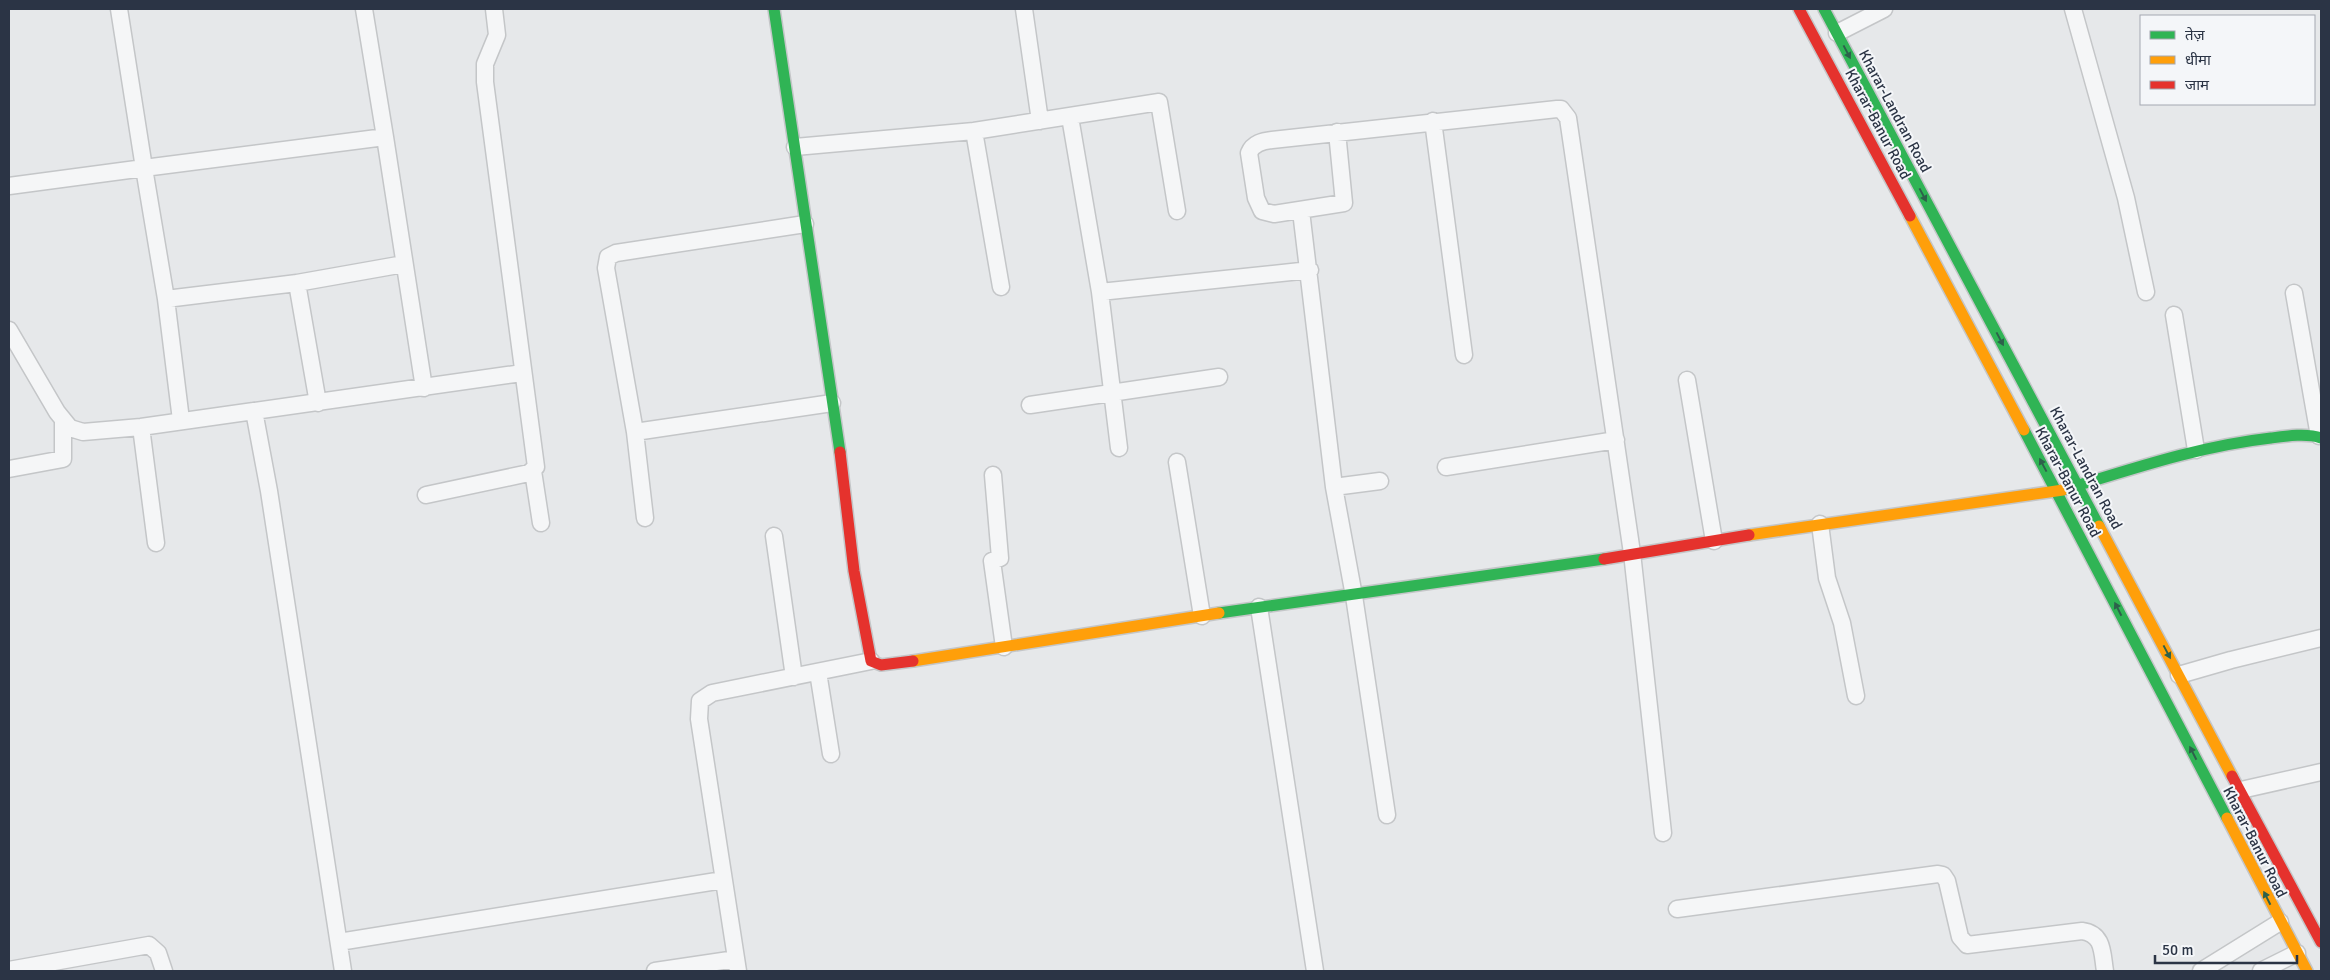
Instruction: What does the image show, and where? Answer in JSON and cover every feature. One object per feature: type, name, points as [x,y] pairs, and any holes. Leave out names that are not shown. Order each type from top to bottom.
[{"type":"main road","points":[[774,9],[832,403],[854,570],[871,661],[882,665],[1259,607],[1354,596],[1714,542],[1820,524],[2057,492],[2196,450],[2261,439],[2320,437]]},
{"type":"main road","name":"Kharar-Banur Road","points":[[1800,9],[2057,492],[2307,971]]},
{"type":"main road","name":"Kharar-Landran Road","points":[[1824,9],[2321,942]]},
{"type":"street","points":[[119,9],[166,299],[181,420]]},
{"type":"street","points":[[364,9],[424,388]]},
{"type":"street","points":[[494,9],[497,35],[485,64],[485,82],[522,373],[536,461],[536,467],[533,471],[541,523]]},
{"type":"street","points":[[1024,9],[1040,122]]},
{"type":"street","points":[[1836,33],[1884,9]]},
{"type":"street","points":[[2073,9],[2126,198],[2146,292]]},
{"type":"street","points":[[795,147],[974,131],[1159,102],[1177,211]]},
{"type":"street","points":[[1338,132],[1344,203],[1301,212],[1274,214],[1262,211],[1256,198],[1250,171],[1251,149],[1263,141],[1338,132],[1434,121],[1557,108],[1566,114],[1568,118],[1632,553],[1663,833]]},
{"type":"street","points":[[1070,117],[1100,292],[1119,448]]},
{"type":"street","points":[[1434,121],[1464,355]]},
{"type":"street","points":[[974,131],[1001,287]]},
{"type":"street","points":[[9,186],[385,137]]},
{"type":"street","points":[[1301,212],[1310,270],[1334,487],[1354,596],[1387,816]]},
{"type":"street","points":[[646,518],[635,432],[606,268],[608,257],[616,253],[806,224]]},
{"type":"street","points":[[166,299],[297,282],[404,264]]},
{"type":"street","points":[[1100,292],[1310,270]]},
{"type":"street","points":[[297,282],[318,402]]},
{"type":"street","points":[[2294,293],[2320,437]]},
{"type":"street","points":[[2174,315],[2196,450]]},
{"type":"street","points":[[9,330],[63,422],[70,428],[83,432],[141,427],[181,420],[254,412],[522,373]]},
{"type":"street","points":[[1030,405],[1219,377]]},
{"type":"street","points":[[1687,380],[1714,542]]},
{"type":"street","points":[[635,432],[832,403]]},
{"type":"street","points":[[254,412],[269,491],[339,942],[339,971]]},
{"type":"street","points":[[9,469],[63,459],[63,422]]},
{"type":"street","points":[[141,427],[156,543]]},
{"type":"street","points":[[1446,467],[1616,440]]},
{"type":"street","points":[[1177,462],[1202,616]]},
{"type":"street","points":[[426,495],[533,471]]},
{"type":"street","points":[[993,475],[1000,558],[992,560],[1004,647]]},
{"type":"street","points":[[1334,487],[1380,481]]},
{"type":"street","points":[[1820,524],[1827,578],[1842,623],[1856,696]]},
{"type":"street","points":[[774,536],[794,677]]},
{"type":"street","points":[[1259,607],[1315,971]]},
{"type":"street","points":[[2179,675],[2230,660],[2321,638]]},
{"type":"street","points":[[656,971],[737,965],[699,718],[700,701],[712,693],[871,661]]},
{"type":"street","points":[[818,672],[830,754]]},
{"type":"street","points":[[2240,790],[2321,772]]},
{"type":"street","points":[[1677,909],[1938,874],[1943,875],[1947,881],[1960,937],[1967,945],[2082,931],[2089,932],[2096,935],[2100,942],[2105,971]]},
{"type":"street","points":[[339,942],[723,880]]},
{"type":"street","points":[[2201,971],[2280,922]]},
{"type":"street","points":[[9,970],[149,945],[158,953],[164,971]]},
{"type":"street","points":[[2261,971],[2297,953]]},
{"type":"traffic: fast","points":[[774,9],[840,452]]},
{"type":"traffic: fast","points":[[1824,9],[2099,526]]},
{"type":"traffic: fast","points":[[2024,430],[2227,818]]},
{"type":"traffic: fast","points":[[2063,490],[2192,452],[2290,436],[2303,435],[2321,438]]},
{"type":"traffic: fast","points":[[1219,613],[1604,559]]},
{"type":"traffic: slow","points":[[1910,216],[2024,430]]},
{"type":"traffic: slow","points":[[1749,535],[2063,490]]},
{"type":"traffic: slow","points":[[2099,526],[2232,776]]},
{"type":"traffic: slow","points":[[913,661],[1219,613]]},
{"type":"traffic: slow","points":[[2227,818],[2307,971]]},
{"type":"traffic: jam","points":[[1799,9],[1910,216]]},
{"type":"traffic: jam","points":[[840,452],[854,571],[871,661],[881,665],[913,661]]},
{"type":"traffic: jam","points":[[1604,559],[1749,535]]},
{"type":"traffic: jam","points":[[2232,776],[2321,942]]}]
